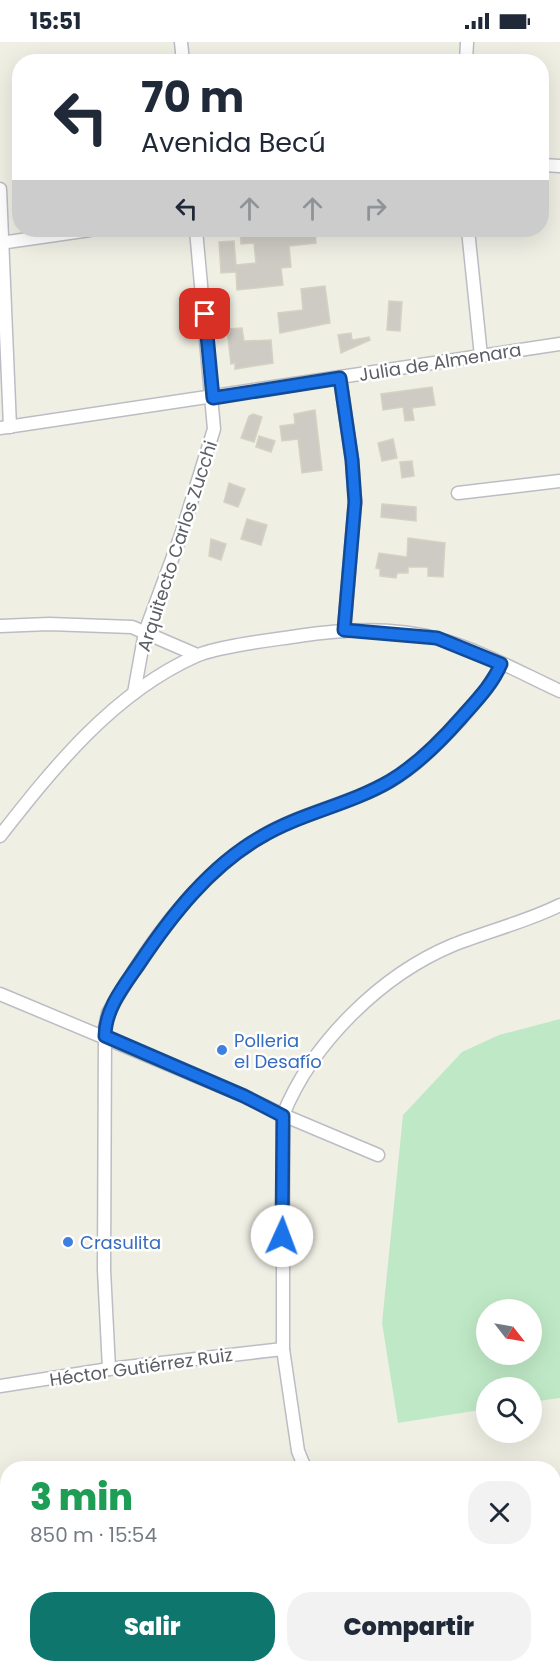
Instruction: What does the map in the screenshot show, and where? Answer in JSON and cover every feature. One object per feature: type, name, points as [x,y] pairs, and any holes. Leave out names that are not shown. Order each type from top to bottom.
[{"type":"street","points":[[0,189],[5,428]]},
{"type":"street","points":[[1,243],[42,237]]},
{"type":"street","name":"Arquitecto Carlos Zucchi","points":[[134,693],[145,632],[214,429],[197,237]]},
{"type":"street","points":[[469,237],[481,356]]},
{"type":"street","name":"Julia de Almenara","points":[[5,428],[560,344]]},
{"type":"street","points":[[340,378],[352,460],[355,502],[344,630]]},
{"type":"street","points":[[458,493],[560,481]]},
{"type":"street","points":[[0,626],[49,624],[132,627],[197,655]]},
{"type":"street","name":"Arquitecto Carlos Zucchi","points":[[0,836],[58,762],[134,693],[197,655],[282,638],[344,630],[437,638],[560,691]]},
{"type":"street","points":[[109,1369],[104,1248],[105,1036],[108,1013],[165,926],[205,881],[260,837],[390,782],[415,764],[442,739],[482,695],[501,664]]},
{"type":"street","points":[[302,1461],[298,1451],[283,1349],[283,1116],[297,1086],[337,1032],[383,988],[430,956],[560,906]]},
{"type":"street","points":[[0,994],[105,1036],[244,1096],[283,1116],[378,1155]]},
{"type":"street","name":"Héctor Gutiérrez Ruiz","points":[[0,1386],[109,1369],[283,1349]]},
{"type":"street","points":[[296,1461],[298,1451]]},
{"type":"green space","points":[[560,1019],[560,1398],[542,1400],[542,1377],[476,1377],[476,1411],[398,1423],[382,1323],[403,1115],[462,1052],[499,1035]]},
{"type":"building","points":[[240,237],[316,237],[316,243],[289,246],[291,267],[281,268],[283,285],[237,290],[236,272],[221,273],[219,242],[234,241],[236,265],[256,263],[254,243],[241,244]]},
{"type":"building","points":[[325,286],[330,323],[280,333],[278,313],[303,310],[301,289]]},
{"type":"building","points":[[389,301],[402,302],[400,331],[387,330]]},
{"type":"building","points":[[242,328],[244,341],[271,340],[273,363],[235,369],[235,363],[231,364],[227,329]]},
{"type":"building","points":[[351,333],[352,340],[369,337],[370,340],[341,353],[338,335]]},
{"type":"building","points":[[432,387],[435,405],[412,408],[414,420],[405,421],[403,407],[383,410],[381,394]]},
{"type":"building","points":[[315,410],[322,470],[302,473],[298,439],[282,441],[280,426],[295,424],[294,414]]},
{"type":"building","points":[[253,414],[262,417],[254,442],[241,438],[249,416]]},
{"type":"building","points":[[259,436],[275,441],[271,452],[256,447]]},
{"type":"building","points":[[393,439],[397,458],[382,461],[378,443]]},
{"type":"building","points":[[412,461],[414,476],[402,478],[400,462]]},
{"type":"building","points":[[229,483],[245,489],[238,507],[224,502]]},
{"type":"building","points":[[382,504],[416,507],[416,521],[381,517]]},
{"type":"building","points":[[247,519],[267,525],[261,545],[241,539]]},
{"type":"building","points":[[408,538],[445,543],[443,577],[428,576],[428,567],[408,567],[408,573],[397,573],[396,578],[380,576],[380,569],[376,568],[379,553],[407,557]]},
{"type":"building","points":[[211,539],[226,544],[221,560],[209,556]]},
{"type":"place","name":"Polleria el Desafío","points":[[222,1050]]},
{"type":"place","name":"Crasulita","points":[[68,1242]]},
{"type":"route","points":[[205,314],[213,398],[340,378],[352,460],[355,502],[344,630],[378,631],[437,638],[501,664],[488,687],[442,739],[415,764],[390,782],[260,837],[223,865],[184,903],[165,926],[108,1013],[105,1036],[244,1096],[283,1116],[282,1236]]}]
